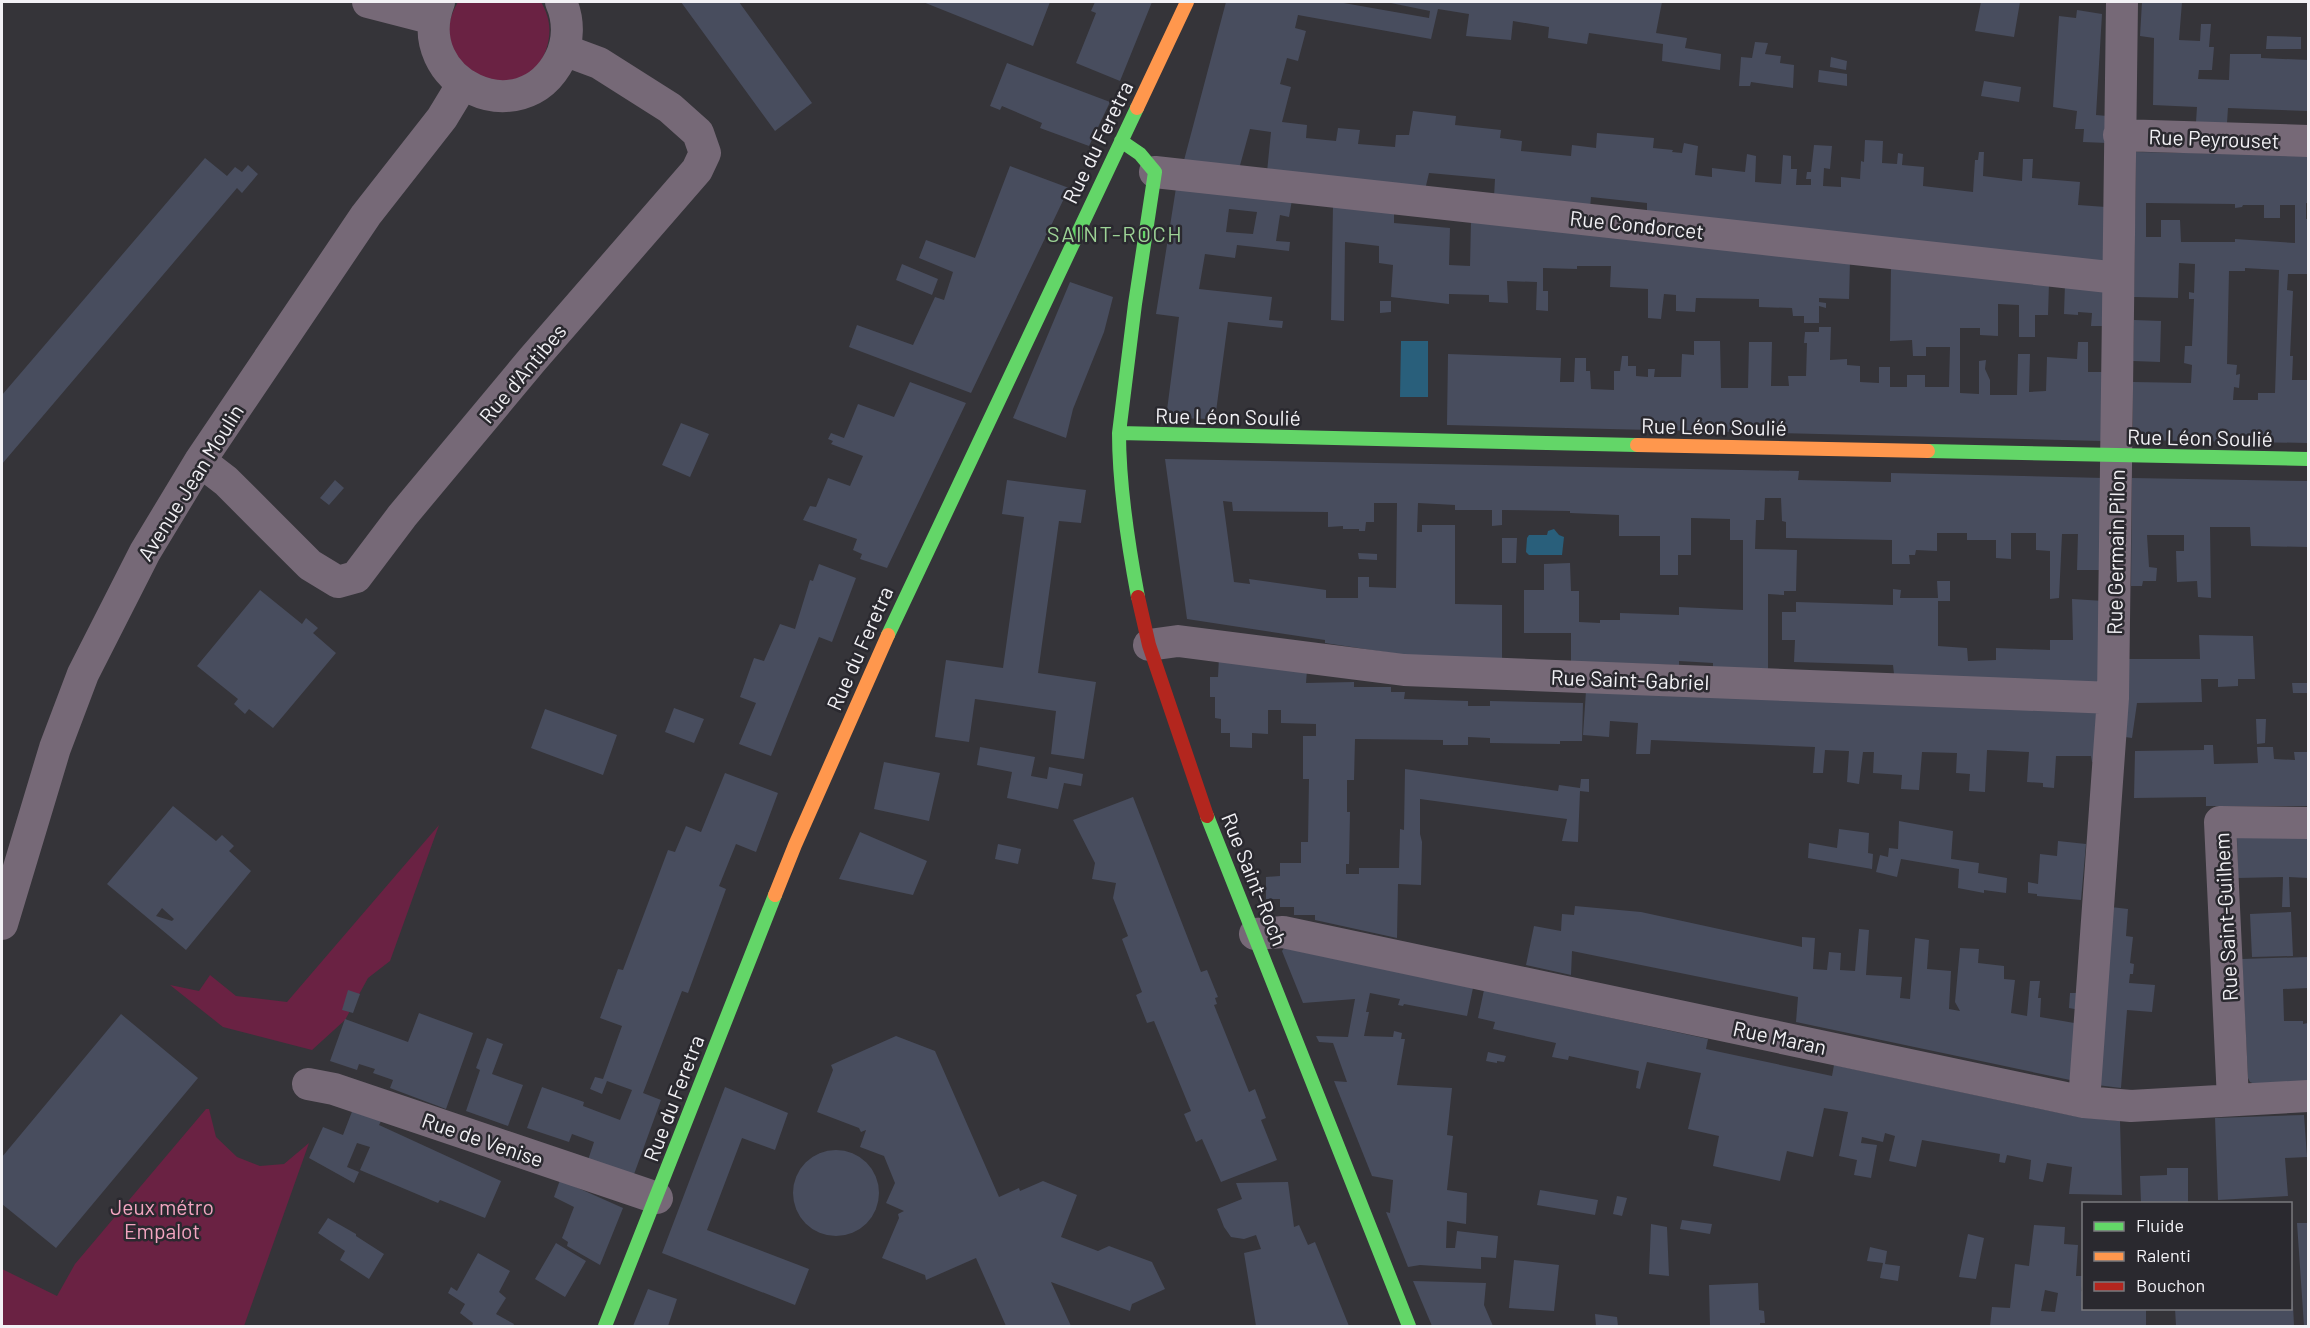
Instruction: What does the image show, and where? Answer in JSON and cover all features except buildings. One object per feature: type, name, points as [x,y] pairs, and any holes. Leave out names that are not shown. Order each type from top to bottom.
[{"type":"street","points":[[368,2],[436,10],[434,38],[438,56],[448,72],[462,85],[478,93],[496,96],[513,95],[530,89],[545,80],[556,66],[564,51],[567,32],[565,12],[561,2]]},
{"type":"street","name":"Rue du Feretra","points":[[605,1326],[795,845],[872,669],[1187,2]]},
{"type":"street","name":"Rue Germain Pilon","points":[[2084,1102],[2113,698],[2122,2]]},
{"type":"street","name":"Rue d'Antibes","points":[[200,461],[226,481],[310,565],[338,582],[356,578],[402,516],[532,360],[697,170],[705,153],[698,133],[670,108],[599,63],[564,51]]},
{"type":"street","name":"Avenue Jean Moulin","points":[[2,924],[55,748],[83,675],[145,552],[200,461],[366,215],[442,118],[462,85]]},
{"type":"street","name":"Rue Peyrouset","points":[[2119,135],[2308,141]]},
{"type":"street","points":[[1121,141],[1146,158],[1155,172]]},
{"type":"street","name":"Rue Condorcet","points":[[1155,172],[2118,278]]},
{"type":"street","name":"Rue Saint-Roch","points":[[1155,172],[1119,433],[1120,464],[1132,567],[1143,626],[1198,794],[1408,1326]]},
{"type":"street","name":"Rue Léon Soulié","points":[[1119,433],[2308,459]]},
{"type":"street","name":"Rue Saint-Gabriel","points":[[1149,645],[1178,641],[1404,670],[2113,698]]},
{"type":"street","name":"Rue Saint-Guilhem","points":[[2233,1100],[2220,822],[2308,823]]},
{"type":"street","name":"Rue Maran","points":[[1254,934],[1283,932],[1295,934],[2084,1102],[2131,1106],[2308,1095]]},
{"type":"street","name":"Rue de Venise","points":[[308,1084],[334,1089],[657,1197]]},
{"type":"green space","points":[[458,2],[541,2],[548,19],[549,37],[546,50],[534,69],[517,79],[498,81],[478,75],[462,64],[452,47],[449,26]]},
{"type":"green space","points":[[439,825],[390,961],[368,978],[345,1020],[312,1050],[223,1027],[170,985],[199,991],[210,975],[236,996],[287,1002]]},
{"type":"green space","name":"Jeux métro Empalot","points":[[206,1109],[209,1109],[216,1137],[237,1157],[260,1166],[284,1164],[309,1143],[244,1326],[2,1326],[2,1269],[57,1296],[75,1264]]},
{"type":"water","points":[[1401,341],[1428,341],[1428,397],[1400,397]]},
{"type":"water","points":[[1554,529],[1564,537],[1562,555],[1529,555],[1526,552],[1529,535],[1547,535],[1548,531]]},
{"type":"traffic: fast","points":[[888,635],[1137,108]]},
{"type":"traffic: fast","points":[[1121,141],[1140,154],[1155,172],[1119,433],[1125,515],[1138,597]]},
{"type":"traffic: fast","points":[[1119,433],[1637,445]]},
{"type":"traffic: fast","points":[[1928,451],[2308,459]]},
{"type":"traffic: fast","points":[[1207,816],[1409,1326]]},
{"type":"traffic: fast","points":[[605,1326],[775,895]]},
{"type":"traffic: slow","points":[[1137,108],[1187,2]]},
{"type":"traffic: slow","points":[[1637,445],[1928,451]]},
{"type":"traffic: slow","points":[[775,895],[888,635]]},
{"type":"traffic: jam","points":[[1138,597],[1149,645],[1207,816]]},
{"type":"district","name":"SAINT-ROCH","points":[[1115,233]]}]
